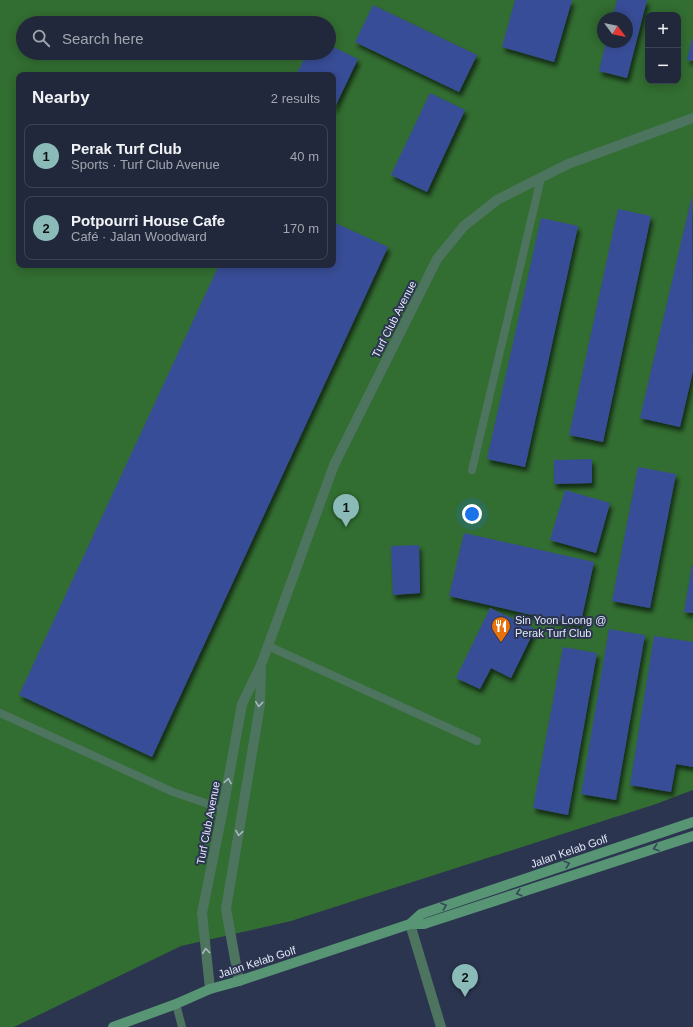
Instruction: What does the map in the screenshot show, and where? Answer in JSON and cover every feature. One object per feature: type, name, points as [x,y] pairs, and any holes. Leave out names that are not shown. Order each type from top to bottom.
[{"type":"street","name":"Turf Club Avenue","points":[[210,990],[202,912],[223,810],[242,704],[261,665],[334,465],[437,258],[464,226],[497,200],[568,164],[693,118]]},
{"type":"street","name":"Turf Club Avenue","points":[[239,981],[226,909],[260,705],[261,665]]},
{"type":"street","name":"Jalan Kelab Golf","points":[[410,924],[421,914],[693,822]]},
{"type":"street","name":"Jalan Kelab Golf","points":[[113,1027],[210,990],[410,924],[424,924],[693,836]]},
{"type":"street","points":[[410,924],[441,1027]]},
{"type":"lane","points":[[472,470],[541,178]]},
{"type":"lane","points":[[268,646],[477,741]]},
{"type":"lane","points":[[0,713],[173,792],[223,810]]},
{"type":"lane","points":[[176,1004],[182,1027]]},
{"type":"green space","points":[[0,0],[693,0],[693,790],[656,804],[291,921],[181,946],[14,1027],[0,1027]]},
{"type":"building","points":[[515,0],[572,0],[554,62],[502,47]]},
{"type":"building","points":[[617,0],[647,0],[627,78],[599,71],[605,48],[633,48],[633,12],[614,12]]},
{"type":"building","points":[[373,5],[477,55],[459,92],[355,42]]},
{"type":"building","points":[[693,39],[693,61],[687,60]]},
{"type":"building","points":[[336,48],[358,59],[336,105],[336,72],[298,72],[304,60],[336,60]]},
{"type":"building","points":[[430,93],[465,110],[427,192],[391,175]]},
{"type":"building","points":[[692,196],[693,371],[680,427],[640,418]]},
{"type":"building","points":[[618,209],[651,216],[603,442],[569,435]]},
{"type":"building","points":[[541,218],[578,226],[525,467],[487,459]]},
{"type":"building","points":[[336,223],[388,247],[152,757],[19,695],[218,268],[336,268]]},
{"type":"building","points":[[592,459],[592,483],[554,484],[554,460]]},
{"type":"building","points":[[638,467],[676,474],[650,608],[612,601]]},
{"type":"building","points":[[565,490],[610,503],[596,553],[550,540]]},
{"type":"building","points":[[464,533],[594,562],[580,626],[449,596]]},
{"type":"building","points":[[419,545],[420,593],[393,595],[391,546]]},
{"type":"building","points":[[693,565],[693,613],[684,612]]},
{"type":"building","name":"Sin Yoon Loong @ Perak Turf Club","points":[[490,608],[535,629],[511,678],[491,668],[480,689],[456,678]]},
{"type":"building","points":[[609,629],[645,635],[616,800],[581,794]]},
{"type":"building","points":[[654,636],[693,642],[693,767],[676,764],[671,792],[630,785]]},
{"type":"building","points":[[563,647],[597,653],[568,815],[533,808]]},
{"type":"place","name":"Perak Turf Club","points":[[346,527]]},
{"type":"place","name":"Sin Yoon Loong @ Perak Turf Club","points":[[501,643]]},
{"type":"place","name":"Potpourri House Cafe","points":[[465,997]]}]
